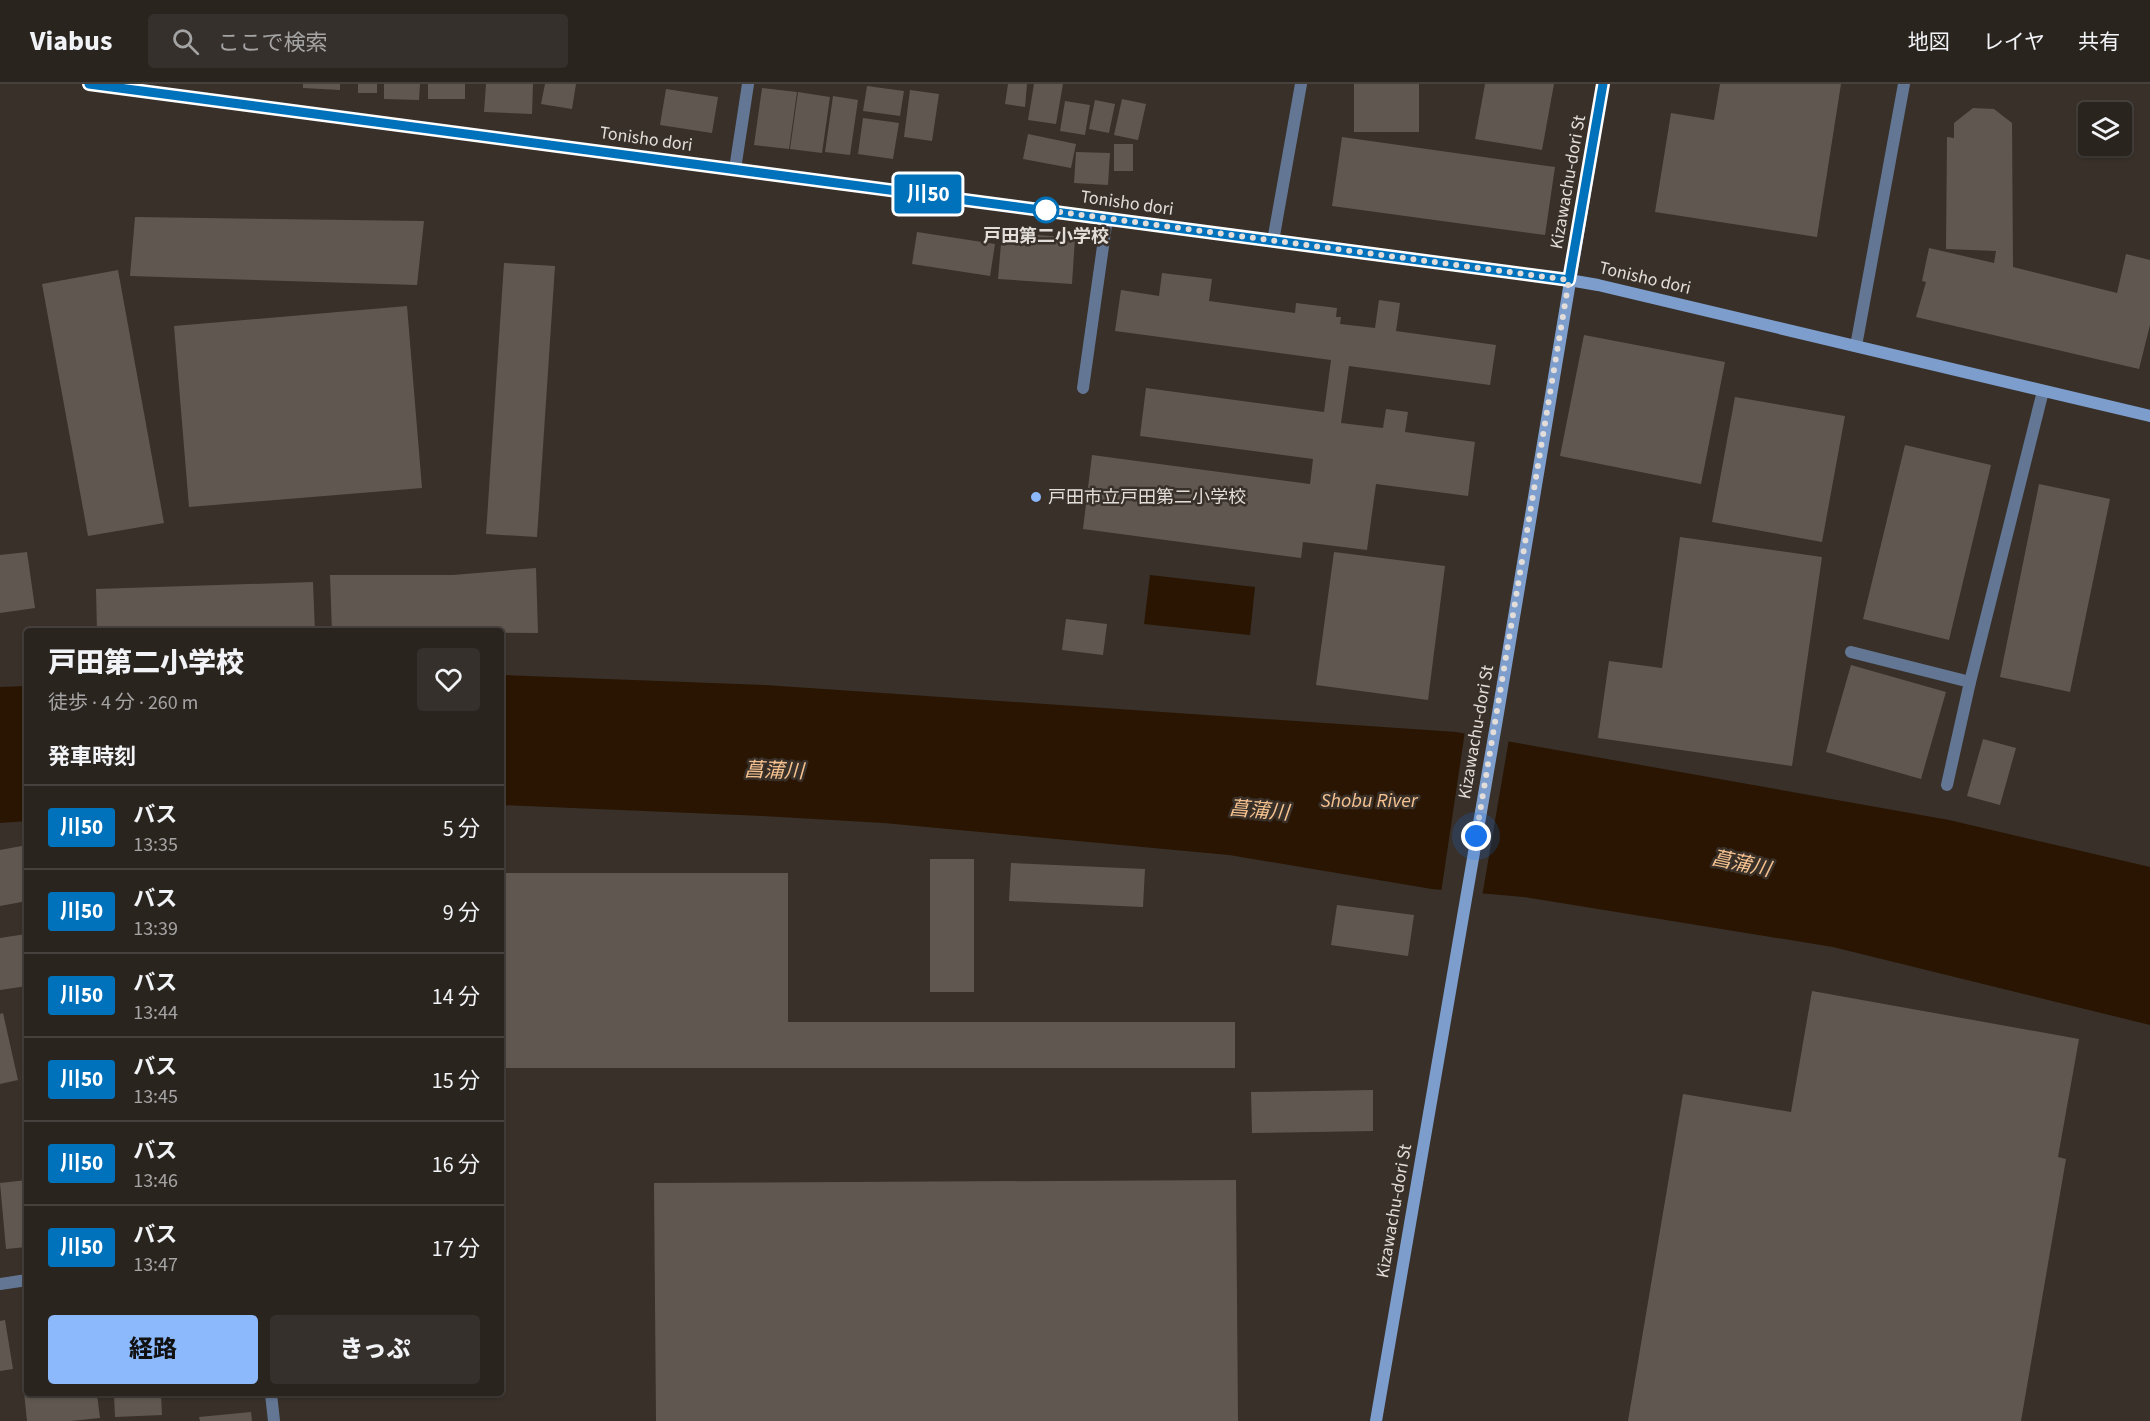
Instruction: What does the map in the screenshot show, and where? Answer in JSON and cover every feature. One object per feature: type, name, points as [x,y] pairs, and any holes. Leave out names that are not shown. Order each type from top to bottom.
[{"type":"street","name":"Tonisho dori","points":[[89,84],[164,88],[735,169],[1569,280],[2150,416]]},
{"type":"street","points":[[735,169],[748,84]]},
{"type":"street","points":[[1273,241],[1301,84]]},
{"type":"street","name":"Kizawachu-dori St","points":[[1377,1421],[1603,84]]},
{"type":"street","points":[[1856,346],[1904,84]]},
{"type":"street","points":[[1083,388],[1107,218]]},
{"type":"street","points":[[1947,785],[1970,682],[2043,391]]},
{"type":"street","points":[[1851,652],[1970,682]]},
{"type":"street","points":[[0,1284],[24,1280]]},
{"type":"street","points":[[271,1396],[274,1421]]},
{"type":"water","points":[[1150,575],[1255,587],[1250,635],[1144,624]]},
{"type":"water","points":[[504,675],[765,685],[1456,732],[1949,820],[2150,867],[2150,1025],[1833,947],[1524,897],[1432,889],[1229,855],[884,823],[504,805]]},
{"type":"water","points":[[24,686],[24,821],[0,823],[0,687]]},
{"type":"pier","points":[[1465,731],[1509,739],[1482,897],[1441,893]]},
{"type":"building","points":[[303,84],[340,84],[340,90],[303,88]]},
{"type":"building","points":[[358,84],[377,84],[377,93],[358,93]]},
{"type":"building","points":[[384,84],[420,84],[419,100],[384,99]]},
{"type":"building","points":[[428,84],[465,84],[465,99],[428,99]]},
{"type":"building","points":[[486,84],[533,84],[532,114],[484,112]]},
{"type":"building","points":[[545,84],[576,84],[572,109],[541,104]]},
{"type":"building","points":[[1008,84],[1027,84],[1025,107],[1005,104]]},
{"type":"building","points":[[1034,84],[1063,84],[1056,124],[1028,120]]},
{"type":"building","points":[[1354,84],[1419,84],[1419,132],[1354,132]]},
{"type":"building","points":[[1485,84],[1554,84],[1542,150],[1475,139]]},
{"type":"building","points":[[1720,84],[1841,84],[1817,237],[1655,212],[1671,113],[1714,120]]},
{"type":"building","points":[[867,86],[904,91],[900,116],[863,111]]},
{"type":"building","points":[[762,88],[797,92],[789,149],[754,145]]},
{"type":"building","points":[[666,89],[718,97],[712,133],[660,125]]},
{"type":"building","points":[[910,90],[939,94],[932,141],[904,137]]},
{"type":"building","points":[[798,92],[830,97],[822,153],[790,149]]},
{"type":"building","points":[[833,96],[858,100],[850,155],[825,152]]},
{"type":"building","points":[[1122,99],[1146,104],[1138,140],[1114,135]]},
{"type":"building","points":[[1095,100],[1115,104],[1109,133],[1089,129]]},
{"type":"building","points":[[1065,101],[1090,105],[1085,135],[1060,131]]},
{"type":"building","points":[[1973,108],[1994,109],[2012,123],[2013,267],[2117,293],[2126,254],[2150,260],[2150,325],[2139,369],[1916,317],[1926,282],[1922,281],[1929,248],[1994,263],[1996,251],[1946,249],[1947,137],[1954,138],[1954,123]]},
{"type":"building","points":[[863,118],[899,123],[893,159],[858,154]]},
{"type":"building","points":[[1028,134],[1076,144],[1071,168],[1023,159]]},
{"type":"building","points":[[1342,137],[1555,167],[1545,235],[1332,206]]},
{"type":"building","points":[[1114,144],[1133,144],[1133,171],[1114,171]]},
{"type":"building","points":[[1076,152],[1110,153],[1108,185],[1074,183]]},
{"type":"building","points":[[135,217],[424,221],[417,285],[130,276]]},
{"type":"building","points":[[917,232],[995,244],[990,276],[912,264]]},
{"type":"building","points":[[1002,232],[1075,238],[1072,284],[998,279]]},
{"type":"building","points":[[504,263],[555,266],[537,537],[486,534]]},
{"type":"building","points":[[118,270],[164,523],[88,536],[42,284]]},
{"type":"building","points":[[1162,273],[1212,279],[1209,301],[1295,313],[1296,303],[1337,308],[1336,317],[1341,317],[1340,324],[1375,328],[1379,300],[1400,303],[1396,331],[1496,345],[1490,385],[1349,366],[1341,423],[1383,428],[1386,409],[1408,412],[1405,432],[1475,442],[1468,496],[1376,484],[1367,550],[1303,542],[1301,558],[1083,529],[1092,455],[1310,484],[1313,459],[1140,436],[1146,388],[1324,412],[1331,360],[1115,331],[1121,290],[1159,296]]},
{"type":"building","points":[[407,306],[422,488],[189,507],[174,326]]},
{"type":"building","points":[[1584,335],[1725,362],[1701,484],[1560,456]]},
{"type":"building","points":[[1735,397],[1845,416],[1822,542],[1712,522]]},
{"type":"building","points":[[1905,445],[1991,465],[1949,640],[1863,619]]},
{"type":"building","points":[[2039,484],[2110,499],[2070,692],[2000,677]]},
{"type":"building","points":[[1680,537],[1822,557],[1792,766],[1598,738],[1609,661],[1662,668]]},
{"type":"building","points":[[27,552],[35,608],[0,613],[0,555]]},
{"type":"building","points":[[1334,552],[1445,566],[1428,700],[1316,685]]},
{"type":"building","points":[[536,568],[538,633],[504,633],[504,628],[332,628],[330,575],[453,575]]},
{"type":"building","points":[[313,582],[315,628],[97,628],[96,589]]},
{"type":"building","points":[[1066,619],[1107,624],[1103,655],[1062,650]]},
{"type":"building","points":[[1851,665],[1946,692],[1921,779],[1826,752]]},
{"type":"building","points":[[1983,739],[2016,748],[2000,805],[1967,796]]},
{"type":"building","points":[[24,846],[24,902],[0,906],[0,850]]},
{"type":"building","points":[[930,859],[974,859],[974,992],[930,992]]},
{"type":"building","points":[[1011,863],[1145,869],[1143,907],[1009,901]]},
{"type":"building","points":[[504,873],[788,873],[788,1022],[1235,1022],[1235,1068],[504,1068]]},
{"type":"building","points":[[1337,905],[1414,915],[1408,956],[1331,945]]},
{"type":"building","points":[[24,934],[24,986],[0,990],[0,938]]},
{"type":"building","points":[[1812,991],[2079,1039],[2058,1157],[2066,1159],[2021,1421],[1628,1421],[1683,1094],[1791,1112]]},
{"type":"building","points":[[3,1013],[18,1080],[0,1084],[0,1014]]},
{"type":"building","points":[[1373,1090],[1373,1131],[1252,1133],[1251,1092]]},
{"type":"building","points":[[24,1180],[24,1247],[6,1249],[0,1183]]},
{"type":"building","points":[[1236,1180],[1238,1421],[656,1421],[654,1183]]},
{"type":"building","points":[[5,1320],[13,1369],[0,1371],[0,1321]]},
{"type":"building","points":[[24,1396],[97,1396],[100,1418],[71,1421],[27,1421]]},
{"type":"building","points":[[114,1396],[161,1396],[162,1415],[115,1417]]},
{"type":"building","points":[[251,1412],[252,1421],[200,1421],[199,1417]]},
{"type":"bus line","name":"川50","points":[[89,84],[1569,280],[1603,84]]},
{"type":"place","name":"戸田第二小学校","points":[[1046,210]]},
{"type":"place","name":"戸田市立戸田第二小学校","points":[[1036,497]]},
{"type":"route","points":[[1046,210],[1037,209],[1569,280],[1476,836]]},
{"type":"water label","name":"菖蒲川","points":[[774,771]]},
{"type":"water label","name":"Shobu River","points":[[1369,801]]},
{"type":"water label","name":"菖蒲川","points":[[1259,811]]},
{"type":"water label","name":"菖蒲川","points":[[1741,864]]}]
